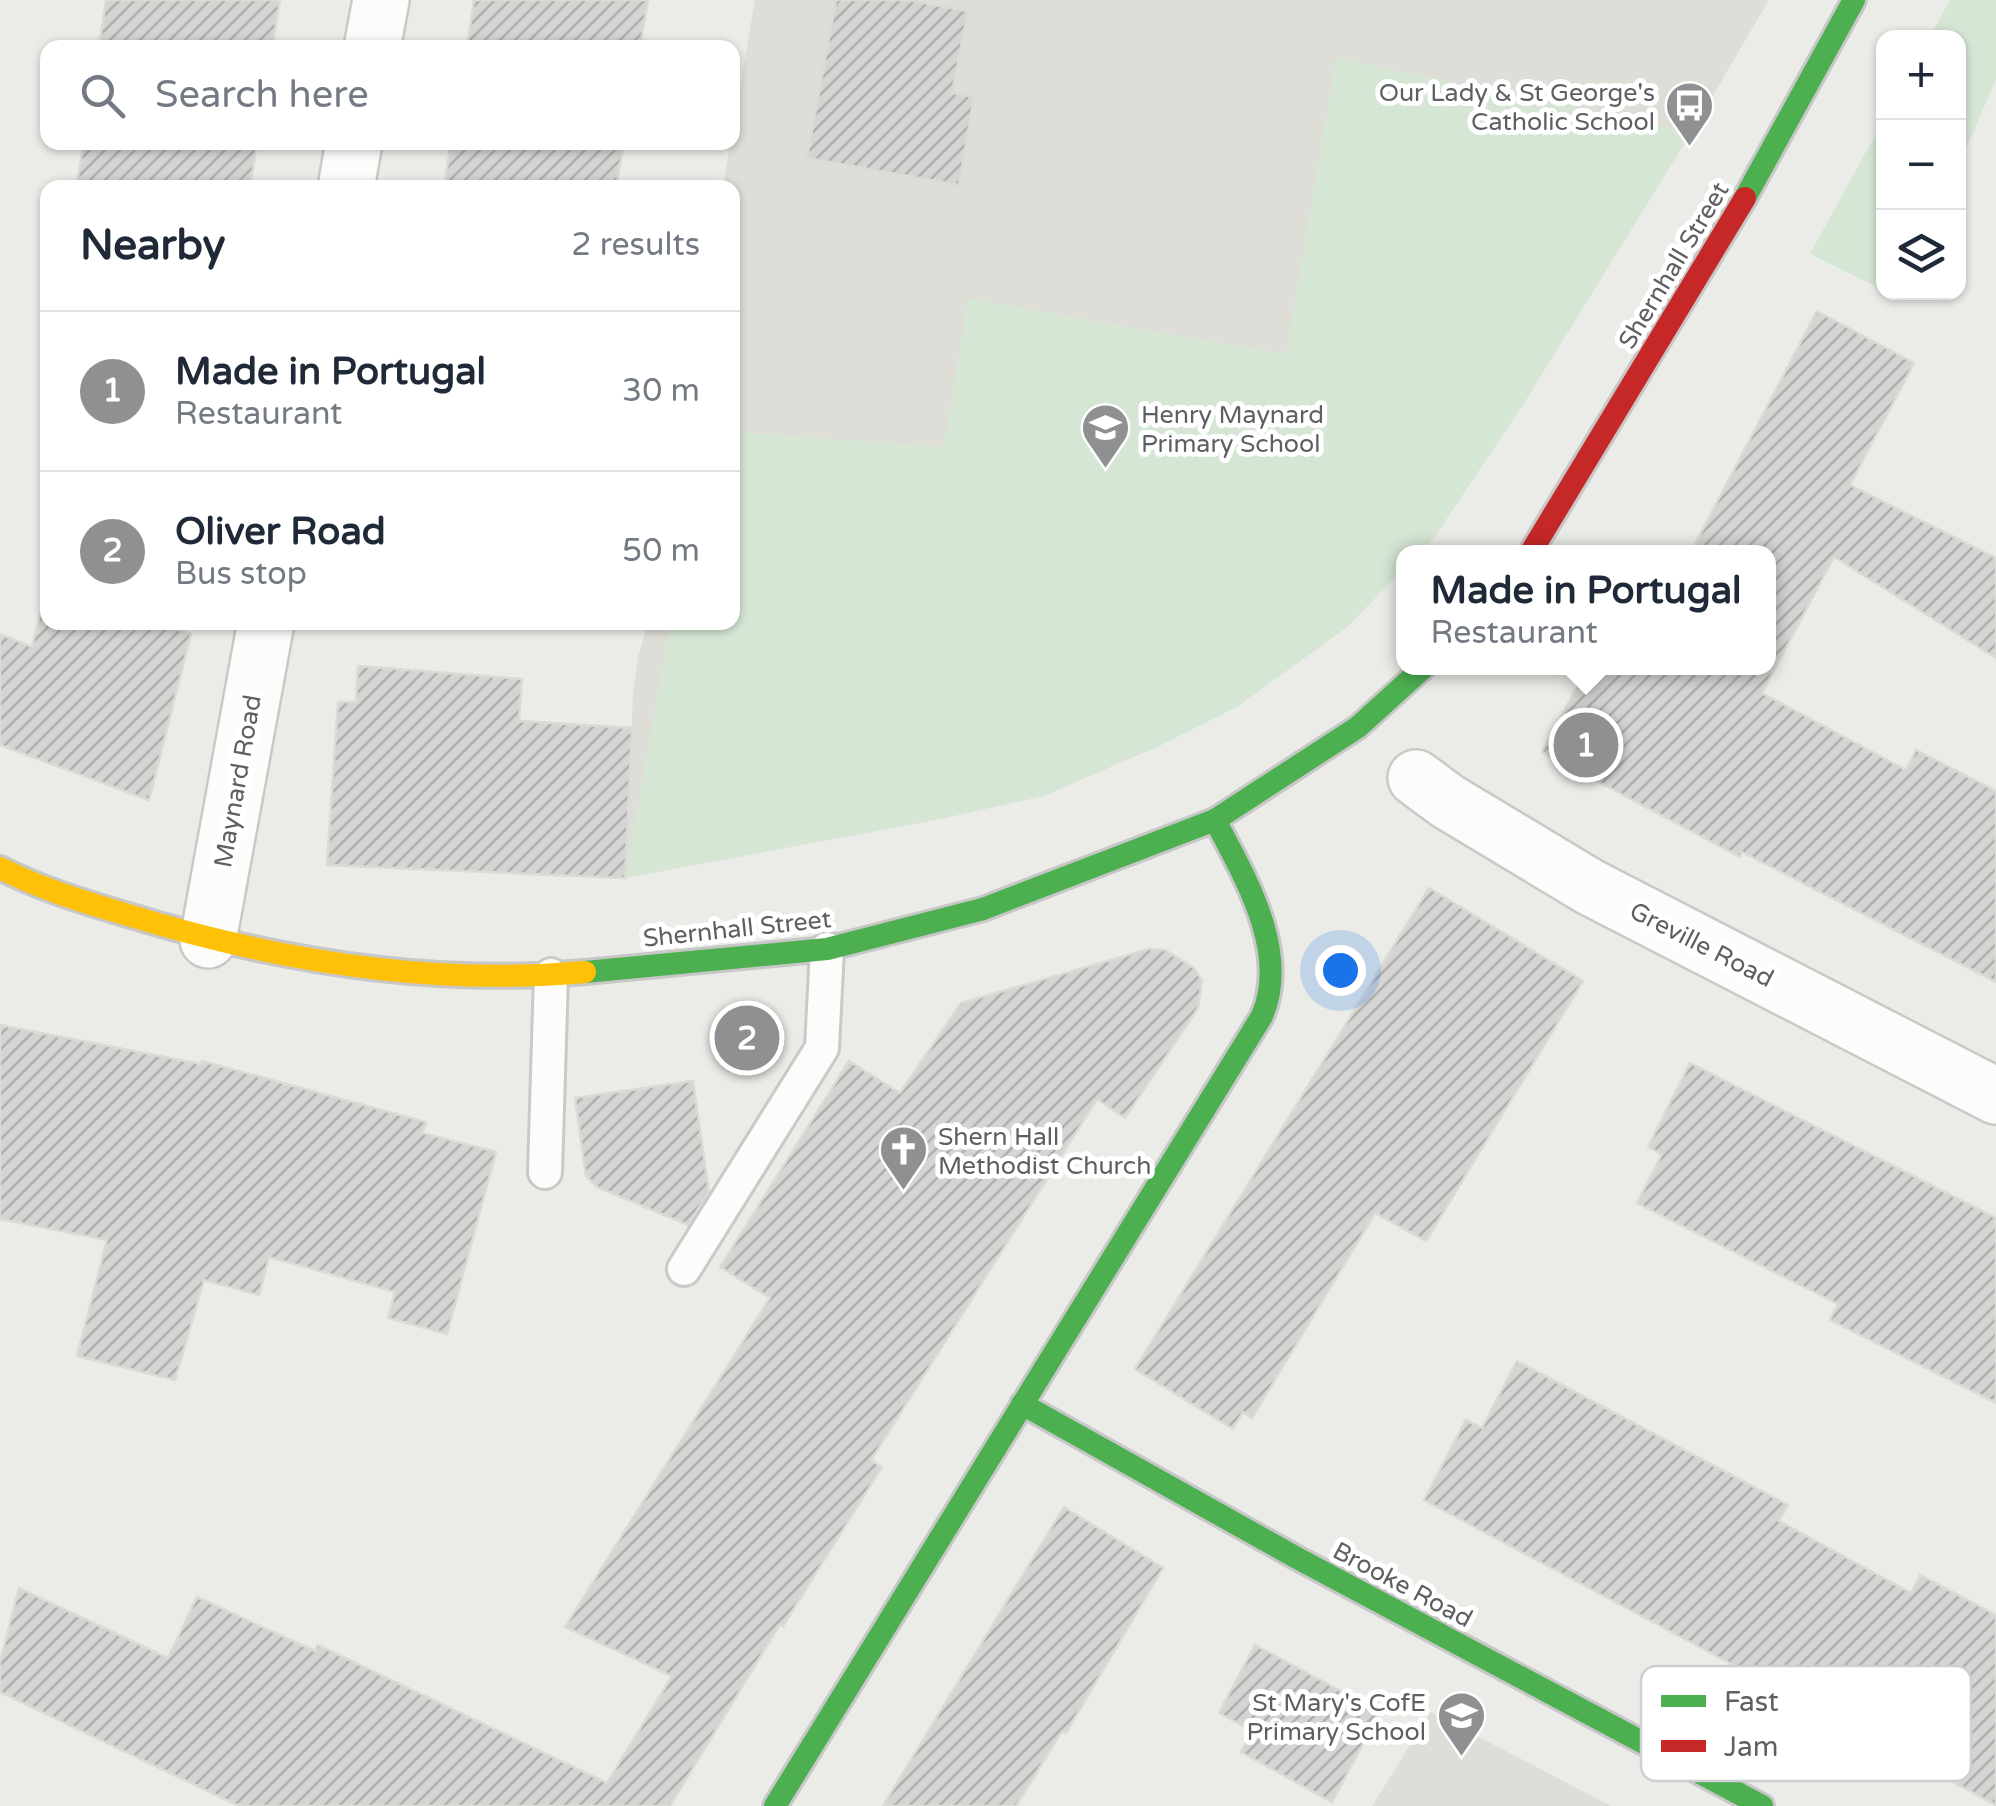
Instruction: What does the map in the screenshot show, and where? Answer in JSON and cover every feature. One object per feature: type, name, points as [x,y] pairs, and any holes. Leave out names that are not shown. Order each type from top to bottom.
[{"type":"street","points":[[374,40],[381,0]]},
{"type":"street","name":"Shernhall Street","points":[[1535,545],[1732,224],[1854,0]]},
{"type":"street","points":[[347,180],[353,150]]},
{"type":"street","name":"Maynard Road","points":[[208,940],[265,630]]},
{"type":"street","name":"Shernhall Street","points":[[0,868],[40,888],[208,940],[403,973],[551,975],[826,949],[983,909],[1215,820],[1358,727],[1416,675]]},
{"type":"street","name":"Greville Road","points":[[1416,778],[1446,801],[1590,887],[1996,1096]]},
{"type":"street","points":[[775,1806],[1245,1046],[1268,1000],[1269,957],[1254,897],[1215,820]]},
{"type":"street","name":"Brooke Road","points":[[1022,1404],[1297,1558],[1641,1741]]},
{"type":"street","name":"Brooke Road","points":[[1715,1781],[1762,1806]]},
{"type":"lane","points":[[684,1269],[822,1048],[826,949]]},
{"type":"lane","points":[[546,1172],[551,975]]},
{"type":"shaded area","name":"Henry Maynard Primary School","points":[[755,0],[1769,0],[1524,403],[1433,539],[1427,545],[1396,545],[1396,576],[1347,627],[1238,706],[1161,745],[1043,796],[625,878],[633,694],[646,630],[740,630],[740,180],[724,180],[729,150],[740,150],[740,88]]},
{"type":"shaded area","name":"St Mary's CofE Primary School","points":[[1431,1712],[1611,1806],[1372,1806]]},
{"type":"green space","points":[[1950,0],[1996,0],[1996,79],[1966,149],[1966,30],[1934,30]]},
{"type":"green space","points":[[1336,58],[1692,131],[1524,403],[1433,539],[1427,545],[1396,545],[1396,576],[1347,627],[1238,706],[1161,745],[1043,796],[625,878],[669,630],[740,630],[740,432],[944,447],[968,299],[1286,354]]},
{"type":"green space","points":[[1876,134],[1876,287],[1810,254]]},
{"type":"building","points":[[106,0],[280,0],[273,40],[100,40]]},
{"type":"building","points":[[474,0],[648,0],[641,40],[468,40]]},
{"type":"building","points":[[836,0],[908,0],[968,11],[952,93],[974,97],[959,185],[807,158]]},
{"type":"building","points":[[83,150],[256,150],[251,180],[77,180]]},
{"type":"building","points":[[450,150],[623,150],[617,180],[445,180]]},
{"type":"building","points":[[1817,311],[1914,363],[1850,485],[1996,558],[1996,658],[1834,557],[1776,667],[1776,545],[1695,545]]},
{"type":"building","points":[[40,614],[40,630],[180,630],[191,634],[149,800],[0,745],[0,634],[32,647]]},
{"type":"building","points":[[358,666],[522,679],[519,721],[632,728],[625,878],[327,865],[338,702],[356,702]]},
{"type":"building","points":[[1583,675],[1772,675],[1762,693],[1906,770],[1916,750],[1996,791],[1996,982],[1742,852],[1740,857],[1542,752]]},
{"type":"building","points":[[1429,888],[1583,981],[1426,1241],[1375,1213],[1252,1418],[1243,1412],[1233,1429],[1135,1369]]},
{"type":"building","points":[[1149,949],[1165,950],[1194,968],[1202,980],[1198,1008],[1125,1118],[1097,1099],[871,1460],[882,1467],[783,1626],[780,1624],[670,1806],[239,1806],[0,1692],[0,1662],[19,1588],[168,1658],[197,1597],[315,1651],[318,1645],[607,1783],[672,1676],[565,1627],[770,1298],[720,1267],[849,1061],[900,1093],[961,1003]]},
{"type":"building","points":[[0,1025],[201,1064],[202,1061],[426,1122],[422,1133],[496,1152],[447,1334],[388,1318],[395,1292],[269,1257],[259,1295],[204,1280],[175,1380],[77,1356],[107,1240],[0,1219]]},
{"type":"building","points":[[1690,1063],[1996,1218],[1996,1403],[1830,1320],[1838,1304],[1637,1203],[1662,1154],[1648,1147]]},
{"type":"building","points":[[693,1081],[709,1192],[688,1225],[597,1187],[586,1176],[575,1098]]},
{"type":"building","points":[[1517,1361],[1788,1505],[1779,1521],[1911,1593],[1920,1575],[1996,1615],[1996,1805],[1951,1781],[1971,1781],[1971,1666],[1735,1666],[1424,1500],[1466,1420],[1482,1428]]},
{"type":"building","points":[[1064,1507],[1163,1568],[1066,1733],[1062,1731],[1016,1806],[883,1806]]},
{"type":"building","points":[[1255,1645],[1380,1712],[1332,1802],[1241,1752],[1252,1731],[1219,1713]]},
{"type":"traffic: fast","points":[[1745,198],[1854,0]]},
{"type":"traffic: fast","points":[[585,972],[827,949],[983,909],[1215,820],[1358,727],[1415,675]]},
{"type":"traffic: fast","points":[[775,1806],[1262,1016],[1271,966],[1267,940],[1250,889],[1215,820]]},
{"type":"traffic: fast","points":[[1022,1404],[1297,1558],[1641,1741]]},
{"type":"traffic: fast","points":[[1715,1781],[1762,1806]]},
{"type":"traffic: slow","points":[[0,868],[47,889],[112,910],[296,957],[412,972],[585,972]]},
{"type":"traffic: jam","points":[[1535,545],[1745,198]]},
{"type":"place","name":"Our Lady & St George's Catholic School","points":[[1690,148]]},
{"type":"place","name":"Henry Maynard Primary School","points":[[1106,470]]},
{"type":"place","name":"Made in Portugal","points":[[1586,745]]},
{"type":"place","name":"Oliver Road","points":[[747,1038]]},
{"type":"place","name":"Shern Hall Methodist Church","points":[[903,1192]]},
{"type":"place","name":"St Mary's CofE Primary School","points":[[1461,1758]]}]
